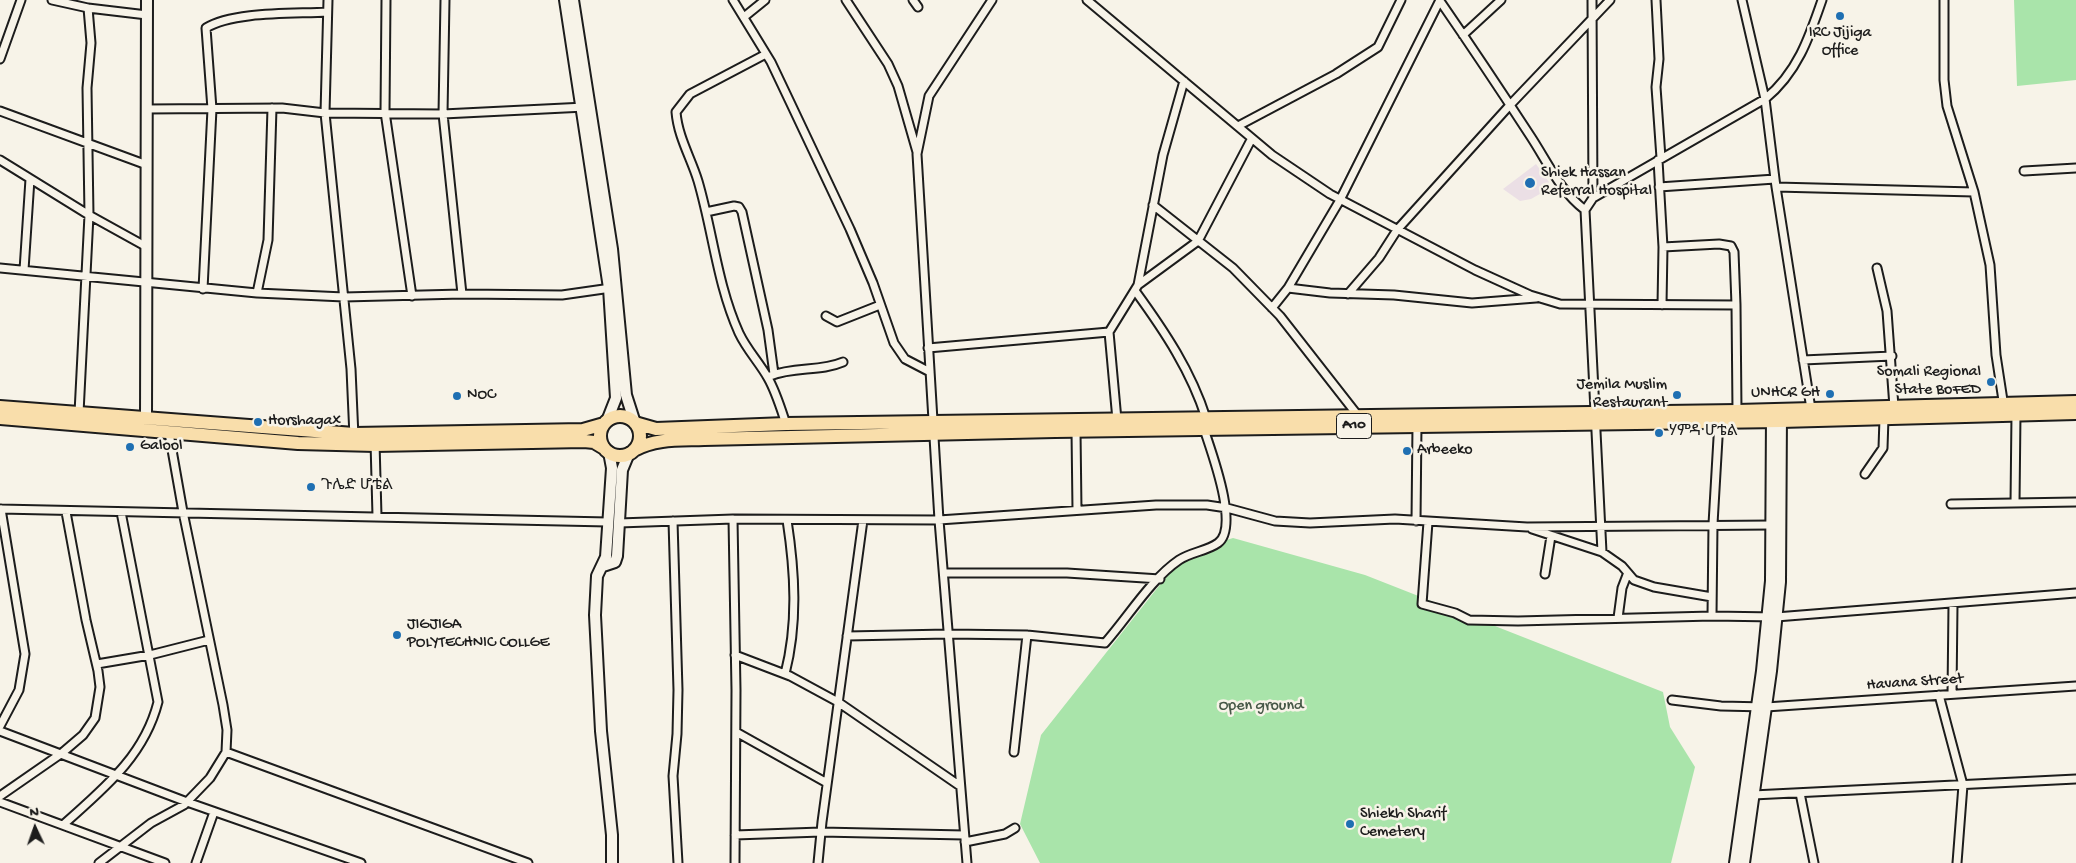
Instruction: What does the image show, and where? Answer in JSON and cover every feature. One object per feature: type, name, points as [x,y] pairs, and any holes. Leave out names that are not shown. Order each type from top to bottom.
[{"type":"highway","name":"A10","points":[[1361,421],[1417,425],[1737,411],[1776,415],[1884,418],[2008,411],[2076,402]]},
{"type":"highway","name":"A10","points":[[0,407],[354,440]]},
{"type":"highway","name":"A10","points":[[374,440],[583,430],[621,416],[656,429],[786,424],[1076,431],[1205,424],[1596,417],[1719,421],[1811,409],[1894,407],[2076,413]]},
{"type":"highway","name":"A10","points":[[0,418],[298,443],[354,440],[584,441],[594,442],[621,456],[632,452],[646,443],[666,440],[1116,420],[1205,424]]},
{"type":"highway","points":[[606,422],[600,436],[607,450]]},
{"type":"highway","points":[[632,452],[640,439],[640,432],[634,422]]},
{"type":"main road","points":[[146,420],[147,0]]},
{"type":"main road","points":[[565,0],[585,107],[613,288],[626,394],[634,422]]},
{"type":"main road","points":[[573,0],[585,107]]},
{"type":"main road","points":[[606,422],[616,391],[613,288]]},
{"type":"main road","points":[[1771,617],[1776,415]]},
{"type":"main road","points":[[1744,863],[1753,795],[1771,617],[1781,546],[1776,415]]},
{"type":"main road","points":[[607,450],[612,468],[606,557],[604,566],[597,576],[596,662],[612,835],[612,863]]},
{"type":"main road","points":[[604,566],[615,562],[622,470],[632,452]]},
{"type":"main road","points":[[1735,863],[1761,707]]},
{"type":"street","points":[[0,59],[21,0]]},
{"type":"street","points":[[52,0],[88,8],[147,15]]},
{"type":"street","points":[[328,0],[325,113],[351,368],[354,440]]},
{"type":"street","points":[[386,0],[385,112],[412,296]]},
{"type":"street","points":[[445,0],[443,114],[462,294]]},
{"type":"street","points":[[733,0],[766,54],[850,230],[894,343],[905,359],[930,372]]},
{"type":"street","points":[[744,17],[765,0]]},
{"type":"street","points":[[846,0],[888,64],[898,86],[917,154],[939,520],[967,863]]},
{"type":"street","points":[[913,0],[918,8]]},
{"type":"street","points":[[917,154],[929,96],[992,0]]},
{"type":"street","points":[[1087,0],[1272,155],[1340,200],[1474,270],[1540,298],[1560,304],[1736,305]]},
{"type":"street","points":[[1238,126],[1336,74],[1378,47],[1401,0]]},
{"type":"street","points":[[1463,35],[1501,0]]},
{"type":"street","points":[[1592,0],[1593,198]]},
{"type":"street","points":[[1348,294],[1379,258],[1397,230],[1510,105],[1610,0]]},
{"type":"street","points":[[1656,0],[1659,59],[1656,87],[1663,247],[1662,305]]},
{"type":"street","points":[[1742,0],[1765,99],[1775,183],[1811,409]]},
{"type":"street","points":[[1602,552],[1585,210],[1593,198],[1765,99],[1789,76],[1804,50],[1822,0]]},
{"type":"street","points":[[1944,0],[1944,80],[1947,106],[1974,192],[1990,265],[1996,355],[2008,411],[2015,503]]},
{"type":"street","points":[[1272,308],[1288,288],[1340,200],[1440,1],[1510,105],[1561,186],[1572,200],[1585,210]]},
{"type":"street","points":[[79,414],[89,215],[87,88],[91,43],[88,8]]},
{"type":"street","points":[[203,288],[212,109],[206,28],[214,23],[238,17],[328,12]]},
{"type":"street","points":[[766,54],[690,94],[680,104],[676,112],[677,128],[698,180],[714,258],[739,333],[751,355],[771,375]]},
{"type":"street","points":[[847,636],[948,634],[1027,636],[1105,642],[1160,579],[1180,560],[1218,543],[1224,534],[1226,508],[1199,394],[1165,331],[1137,289],[1163,155],[1184,81]]},
{"type":"street","points":[[146,109],[272,108],[325,113],[385,112],[443,114],[585,107]]},
{"type":"street","points":[[257,293],[268,240],[272,108]]},
{"type":"street","points":[[0,111],[147,165]]},
{"type":"street","points":[[1116,420],[1110,332],[1137,289],[1198,240],[1252,138]]},
{"type":"street","points":[[0,160],[89,215],[145,246]]},
{"type":"street","points":[[2024,171],[2076,168]]},
{"type":"street","points":[[24,270],[30,179]]},
{"type":"street","points":[[1659,187],[1775,183],[1974,192]]},
{"type":"street","points":[[1153,205],[1233,268],[1272,308],[1361,421]]},
{"type":"street","points":[[706,212],[734,206],[739,207],[742,212],[768,330],[771,375],[786,424]]},
{"type":"street","points":[[1663,247],[1719,244],[1731,246],[1734,252],[1737,411]]},
{"type":"street","points":[[0,268],[146,284],[257,293],[344,297],[462,294],[562,295],[613,288]]},
{"type":"street","points":[[1877,268],[1887,311],[1892,356],[1894,407]]},
{"type":"street","points":[[1288,288],[1348,294],[1394,294],[1472,303],[1540,298]]},
{"type":"street","points":[[826,316],[837,322],[880,305]]},
{"type":"street","points":[[928,348],[1110,332]]},
{"type":"street","points":[[1803,360],[1892,356]]},
{"type":"street","points":[[771,375],[786,371],[830,368],[844,362]]},
{"type":"street","points":[[1865,474],[1883,448],[1884,418]]},
{"type":"street","points":[[1712,616],[1713,524],[1719,421]]},
{"type":"street","points":[[1416,521],[1417,425]]},
{"type":"street","points":[[1076,431],[1077,510]]},
{"type":"street","points":[[99,863],[151,823],[187,802],[210,778],[226,752],[226,730],[169,433]]},
{"type":"street","points":[[374,440],[377,516]]},
{"type":"street","points":[[1951,504],[2076,502]]},
{"type":"street","points":[[619,523],[733,520],[939,520],[1156,505],[1207,505],[1226,508],[1275,522],[1416,521],[1527,527],[1772,524]]},
{"type":"street","points":[[0,726],[18,690],[25,654],[0,509],[66,512],[183,512],[608,522]]},
{"type":"street","points":[[0,796],[62,753],[83,735],[94,718],[100,687],[97,664],[86,620],[66,512]]},
{"type":"street","points":[[62,825],[118,775],[138,749],[153,720],[158,702],[122,512]]},
{"type":"street","points":[[733,520],[736,732],[735,863]]},
{"type":"street","points":[[785,674],[792,648],[794,620],[794,563],[788,520]]},
{"type":"street","points":[[818,863],[863,520]]},
{"type":"street","points":[[673,521],[678,699],[673,776],[678,863]]},
{"type":"street","points":[[1428,522],[1424,605],[1456,613],[1468,620],[1518,621],[1712,616],[1771,617],[1953,605],[2076,593]]},
{"type":"street","points":[[1527,527],[1602,552],[1622,566],[1627,575],[1634,580],[1654,587],[1712,597]]},
{"type":"street","points":[[1545,574],[1551,536]]},
{"type":"street","points":[[944,573],[1067,573],[1160,579]]},
{"type":"street","points":[[1618,618],[1621,594],[1627,575]]},
{"type":"street","points":[[1952,694],[1953,605]]},
{"type":"street","points":[[1014,752],[1027,636]]},
{"type":"street","points":[[97,664],[150,655],[209,640]]},
{"type":"street","points":[[735,655],[785,674],[838,702],[960,786]]},
{"type":"street","name":"Havana Street","points":[[1672,700],[1721,706],[1761,707],[2076,686]]},
{"type":"street","points":[[1939,695],[1963,785],[1957,863]]},
{"type":"street","points":[[0,731],[339,860],[361,863]]},
{"type":"street","points":[[736,732],[827,783]]},
{"type":"street","points":[[226,752],[528,863]]},
{"type":"street","points":[[1753,795],[2076,779]]},
{"type":"street","points":[[1800,793],[1814,863]]},
{"type":"street","points":[[0,802],[165,863]]},
{"type":"street","points":[[196,863],[214,812]]},
{"type":"street","points":[[735,835],[821,832],[965,839],[1004,834],[1015,828]]},
{"type":"shaded area","name":"Shiek Hassan Referral Hospital","points":[[1536,164],[1549,182],[1547,190],[1531,199],[1520,201],[1503,189]]},
{"type":"green space","points":[[2014,0],[2076,0],[2076,80],[2017,86]]},
{"type":"green space","name":"Open ground","points":[[1233,538],[1365,575],[1663,692],[1670,727],[1695,767],[1671,863],[1040,863],[1020,824],[1041,735],[1185,553]]},
{"type":"place","name":"IRC Jijiga Office","points":[[1840,16]]},
{"type":"place","name":"Shiek Hassan Referral Hospital","points":[[1530,183]]},
{"type":"place","name":"Somali Regional State BoFED","points":[[1991,382]]},
{"type":"place","name":"UNHCR GH","points":[[1830,394]]},
{"type":"place","name":"Jemila Muslim Restaurant","points":[[1677,395]]},
{"type":"place","name":"NOC","points":[[457,396]]},
{"type":"place","name":"Horshagax","points":[[258,422]]},
{"type":"place","name":"ሃምዳ ሆቴል","points":[[1659,433]]},
{"type":"place","name":"Galool","points":[[130,447]]},
{"type":"place","name":"Arbeeko","points":[[1407,451]]},
{"type":"place","name":"ጉሌድ ሆቴል","points":[[311,487]]},
{"type":"place","name":"JIGJIGA POLYTECHNIC COLLGE","points":[[397,635]]},
{"type":"place","name":"Shiekh Sharif Cemetery","points":[[1350,824]]}]
